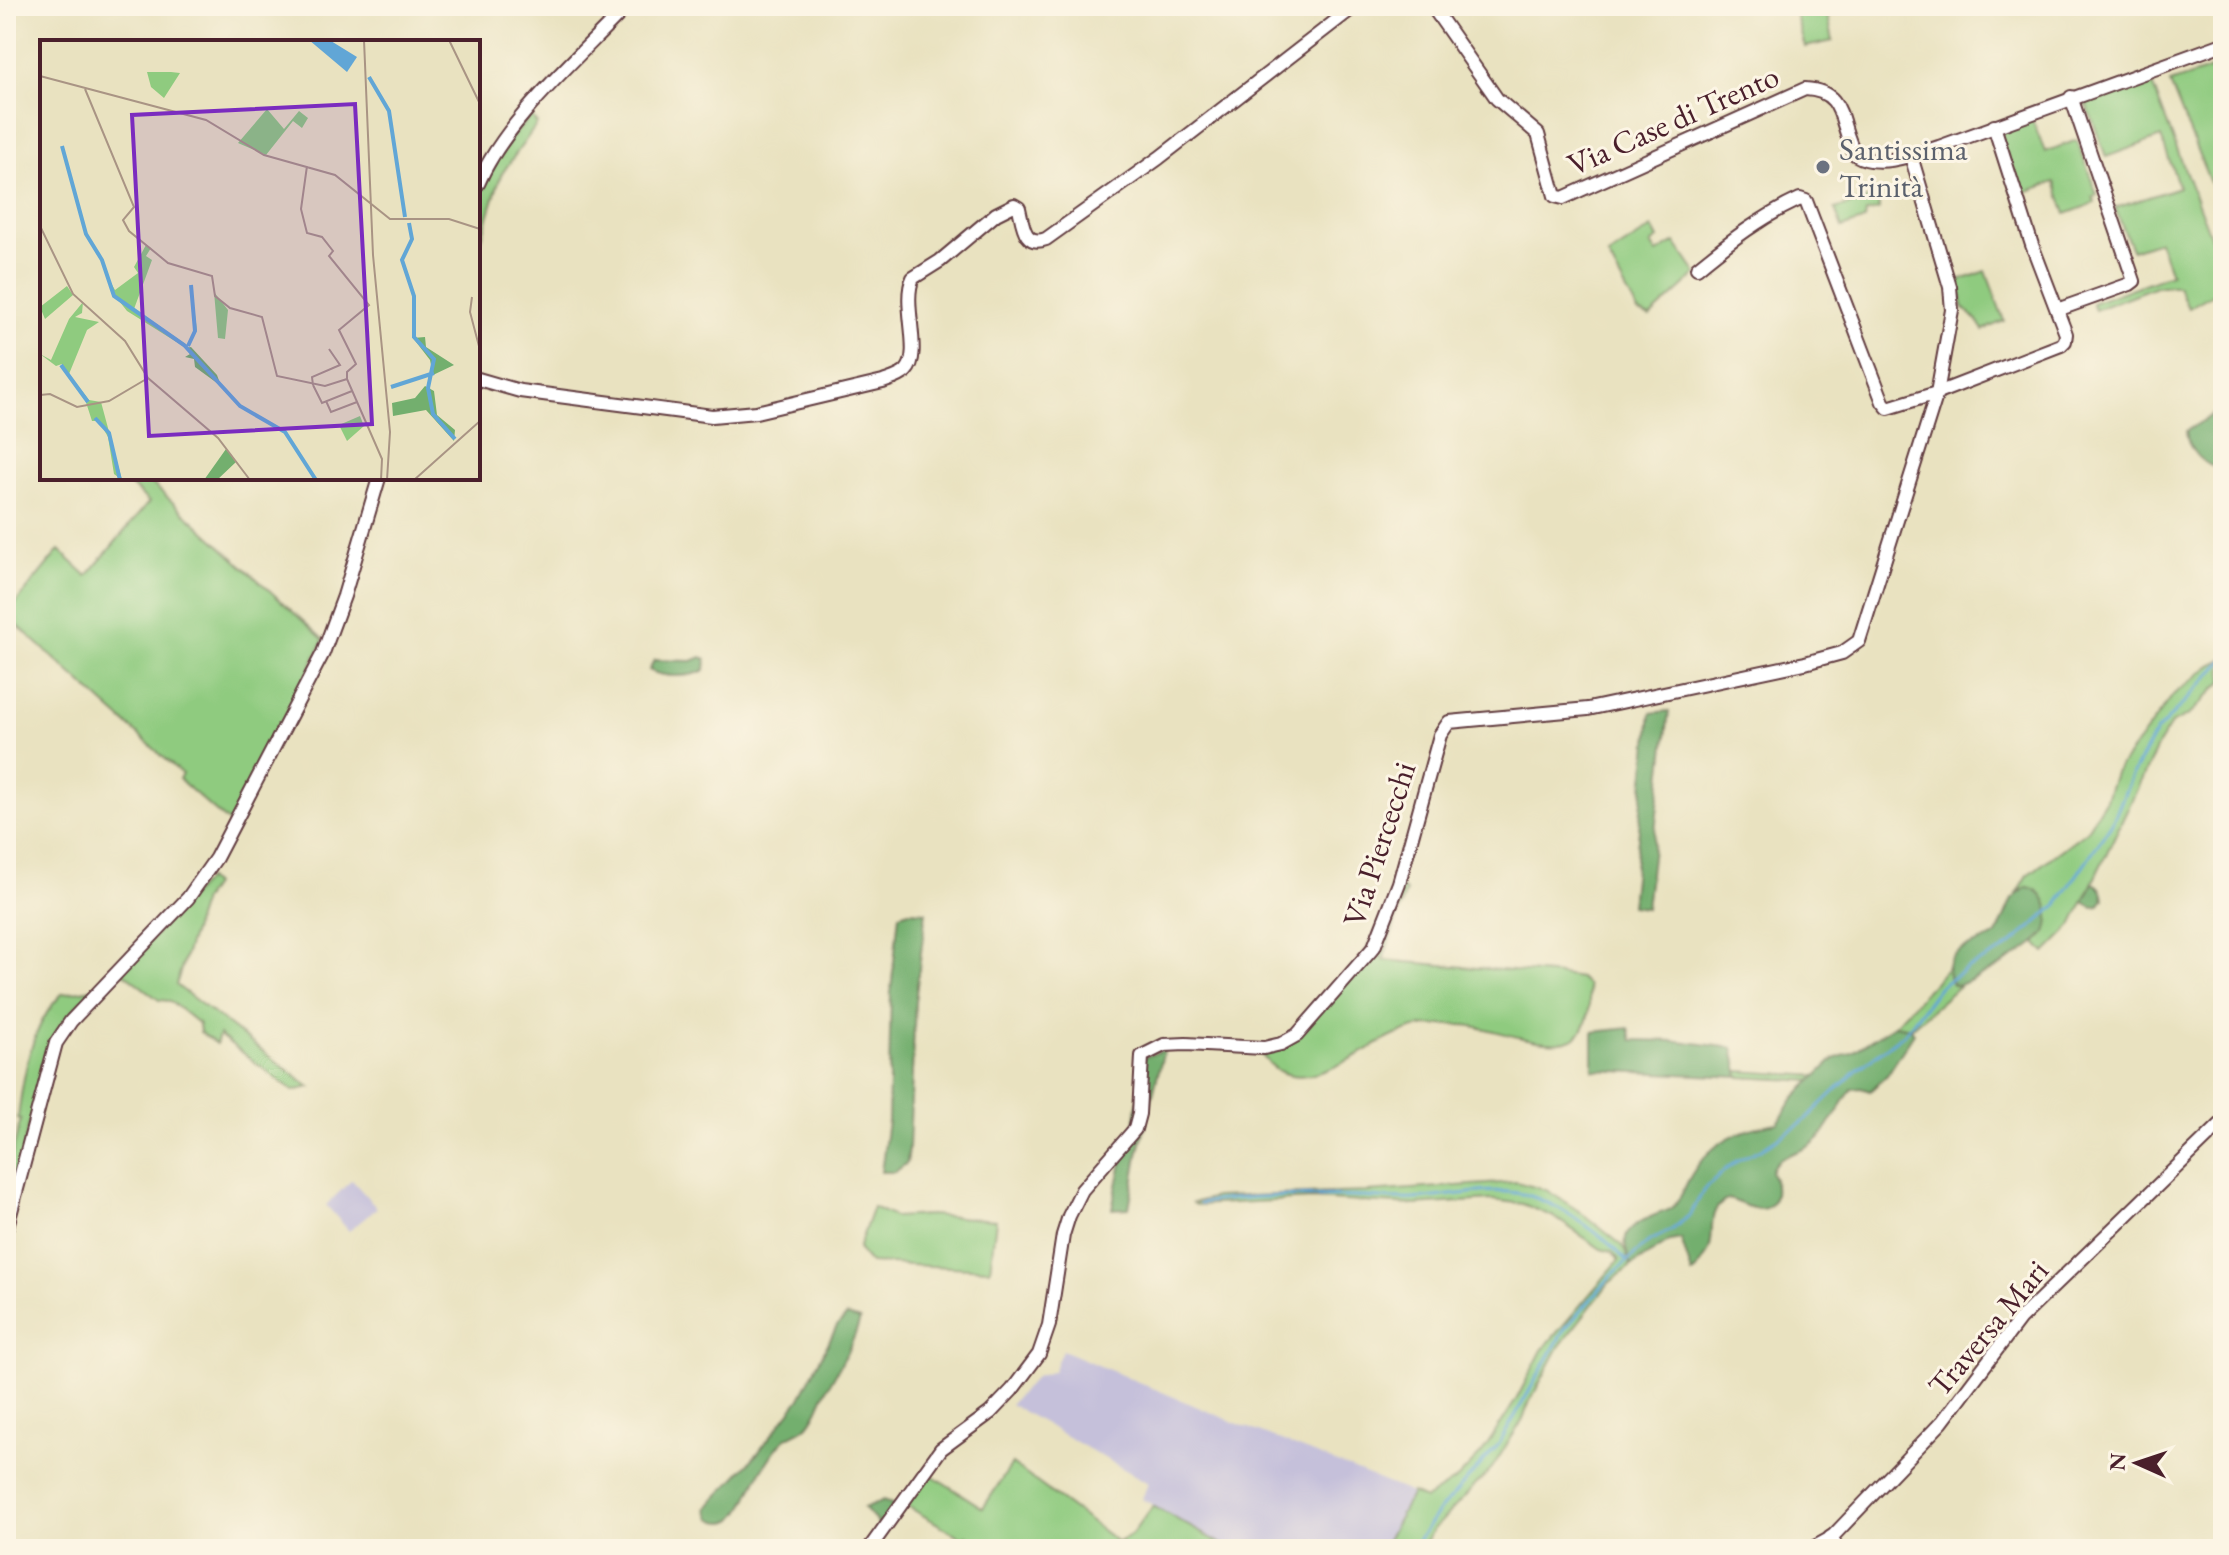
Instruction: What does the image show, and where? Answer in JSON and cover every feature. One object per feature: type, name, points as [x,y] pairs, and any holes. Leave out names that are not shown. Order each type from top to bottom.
[{"type":"street","points":[[480,180],[530,107],[627,6]]},
{"type":"street","points":[[480,380],[520,391],[712,416],[756,412],[899,376],[910,365],[912,356],[908,297],[913,278],[940,261],[996,214],[1014,205],[1019,208],[1026,235],[1037,242],[1046,239],[1159,158],[1355,6]]},
{"type":"street","name":"Via Case di Trento","points":[[1432,6],[1497,99],[1538,134],[1555,196],[1563,198],[1805,89],[1826,92],[1834,100],[1852,147],[1860,157],[1870,160],[1911,156],[2223,44]]},
{"type":"street","points":[[2057,310],[2134,281],[2071,97]]},
{"type":"street","points":[[1697,268],[1769,214],[1800,199],[1806,201],[1883,402],[1888,408],[1937,393],[2061,345],[2066,334],[2032,245],[1994,126]]},
{"type":"street","name":"Via Piercecchi","points":[[869,1549],[941,1449],[990,1413],[1039,1354],[1049,1325],[1063,1235],[1069,1216],[1082,1190],[1135,1129],[1139,1114],[1142,1056],[1153,1049],[1175,1044],[1264,1048],[1281,1044],[1297,1035],[1374,947],[1399,883],[1440,735],[1449,722],[1588,709],[1842,653],[1859,641],[1937,393],[1952,310],[1950,287],[1911,156]]},
{"type":"street","points":[[6,1230],[56,1043],[71,1021],[188,898],[216,858],[323,653],[344,596],[378,480]]},
{"type":"street","name":"Traversa Mari","points":[[1811,1549],[1833,1544],[1942,1422],[2020,1319],[2223,1122]]},
{"type":"shaded area","points":[[352,1180],[377,1208],[349,1231],[326,1205]]},
{"type":"shaded area","points":[[1062,1350],[1412,1493],[1382,1549],[1230,1549],[1142,1499],[1148,1483],[1010,1404],[1036,1377],[1053,1371]]},
{"type":"green space","points":[[1793,6],[1826,6],[1833,41],[1805,47]]},
{"type":"green space","points":[[2223,65],[2223,215],[2170,83]]},
{"type":"green space","points":[[2149,76],[2213,243],[2223,275],[2223,288],[2188,308],[2178,286],[2156,286],[2095,310],[2092,303],[2171,274],[2159,241],[2132,250],[2115,208],[2179,187],[2161,137],[2106,157],[2087,105],[2080,107],[2077,99]]},
{"type":"green space","points":[[531,115],[537,124],[501,175],[480,243],[480,186],[500,151]]},
{"type":"green space","points":[[2031,117],[2045,152],[2077,140],[2097,195],[2093,196],[2095,203],[2066,214],[2055,182],[2019,194],[1998,130]]},
{"type":"green space","points":[[1876,197],[1880,209],[1866,213],[1865,220],[1842,228],[1835,209]]},
{"type":"green space","points":[[1652,228],[1658,239],[1651,244],[1657,253],[1675,242],[1697,274],[1650,317],[1638,312],[1608,256]]},
{"type":"green space","points":[[1986,271],[2004,321],[1983,330],[1963,308],[1959,281]]},
{"type":"green space","points":[[2216,413],[2223,414],[2223,469],[2209,465],[2197,456],[2186,431]]},
{"type":"green space","points":[[125,480],[148,480],[324,640],[231,825],[179,779],[182,774],[6,615],[59,550],[87,576],[149,502]]},
{"type":"green space","points":[[701,657],[706,659],[705,670],[684,676],[669,676],[649,670],[654,660],[692,661]]},
{"type":"green space","points":[[2223,659],[2223,681],[2189,715],[2171,724],[2159,743],[2072,926],[2045,953],[2036,943],[2046,932],[2027,887],[2018,892],[2028,875],[2086,831],[2106,799],[2115,773],[2174,694]]},
{"type":"green space","points":[[1669,711],[1646,908],[1631,906],[1651,713]]},
{"type":"green space","points":[[207,879],[213,885],[203,900],[176,985],[310,1087],[293,1091],[219,1035],[216,1044],[200,1032],[199,1024],[170,1001],[159,1000],[121,971]]},
{"type":"green space","points":[[2093,883],[2101,890],[2104,899],[2099,906],[2093,907],[2084,902]]},
{"type":"green space","points":[[1399,886],[1406,891],[1383,960],[1580,978],[1588,986],[1588,1013],[1582,1030],[1571,1039],[1556,1042],[1537,1041],[1470,1026],[1422,1027],[1405,1031],[1315,1074],[1298,1076],[1275,1068],[1259,1052],[1280,1047],[1352,977]]},
{"type":"green space","points":[[2027,887],[2033,888],[2046,902],[2049,917],[2046,932],[2002,964],[1972,980],[1953,985],[1948,973],[1953,956],[1997,935],[2012,899]]},
{"type":"green space","points":[[926,912],[915,1002],[909,1148],[907,1163],[895,1172],[881,1172],[888,1121],[891,990],[899,914]]},
{"type":"green space","points":[[1949,966],[1949,978],[1953,985],[1959,986],[1911,1028],[1894,1025]]},
{"type":"green space","points":[[93,989],[63,1021],[48,1045],[11,1199],[6,1196],[6,1178],[21,1119],[18,1118],[26,1068],[36,1035],[51,1006],[62,994]]},
{"type":"green space","points":[[1894,1025],[1911,1028],[1914,1033],[1887,1075],[1870,1091],[1852,1089],[1817,1140],[1777,1161],[1771,1172],[1775,1195],[1771,1204],[1756,1209],[1729,1199],[1721,1204],[1712,1222],[1709,1250],[1695,1273],[1692,1274],[1681,1239],[1670,1241],[1631,1266],[1625,1247],[1627,1234],[1637,1224],[1672,1208],[1696,1168],[1714,1148],[1749,1129],[1778,1123],[1794,1098],[1834,1059],[1851,1053]]},
{"type":"green space","points":[[1629,1028],[1632,1040],[1679,1041],[1733,1048],[1739,1077],[1593,1070],[1593,1032]]},
{"type":"green space","points":[[1164,1050],[1138,1155],[1129,1208],[1112,1209],[1125,1148],[1132,1141],[1144,1057]]},
{"type":"green space","points":[[1738,1071],[1818,1076],[1814,1081],[1739,1077]]},
{"type":"green space","points":[[1516,1182],[1546,1190],[1579,1211],[1623,1246],[1631,1266],[1609,1283],[1559,1347],[1522,1421],[1492,1468],[1434,1529],[1421,1549],[1382,1549],[1412,1493],[1425,1499],[1457,1479],[1482,1453],[1516,1400],[1542,1350],[1619,1260],[1612,1252],[1601,1249],[1554,1217],[1523,1204],[1493,1200],[1414,1205],[1312,1199],[1193,1203],[1215,1197],[1366,1192]]},
{"type":"green space","points":[[873,1207],[894,1217],[930,1215],[996,1220],[990,1269],[870,1263],[858,1249]]},
{"type":"green space","points":[[847,1316],[860,1320],[857,1329],[811,1421],[776,1449],[736,1517],[721,1522],[711,1518],[707,1508],[757,1454],[800,1398],[837,1326]]},
{"type":"green space","points":[[1012,1464],[1118,1542],[1131,1535],[1153,1506],[1230,1549],[987,1549],[966,1535],[964,1539],[905,1505],[927,1472],[983,1508]]},
{"type":"green space","points":[[884,1500],[895,1506],[881,1527],[864,1508]]},
{"type":"waterway","points":[[1412,1549],[1438,1512],[1499,1444],[1564,1330],[1612,1275],[1648,1242],[1673,1229],[1691,1214],[1703,1191],[1724,1171],[1802,1123],[1858,1069],[1904,1034],[1939,987],[2004,950],[2056,906],[2112,823],[2133,773],[2156,732],[2223,661]]},
{"type":"waterway","points":[[1200,1203],[1282,1196],[1408,1199],[1491,1191],[1521,1194],[1573,1216],[1626,1260]]},
{"type":"place","name":"Santissima Trinità","points":[[1823,167]]}]
